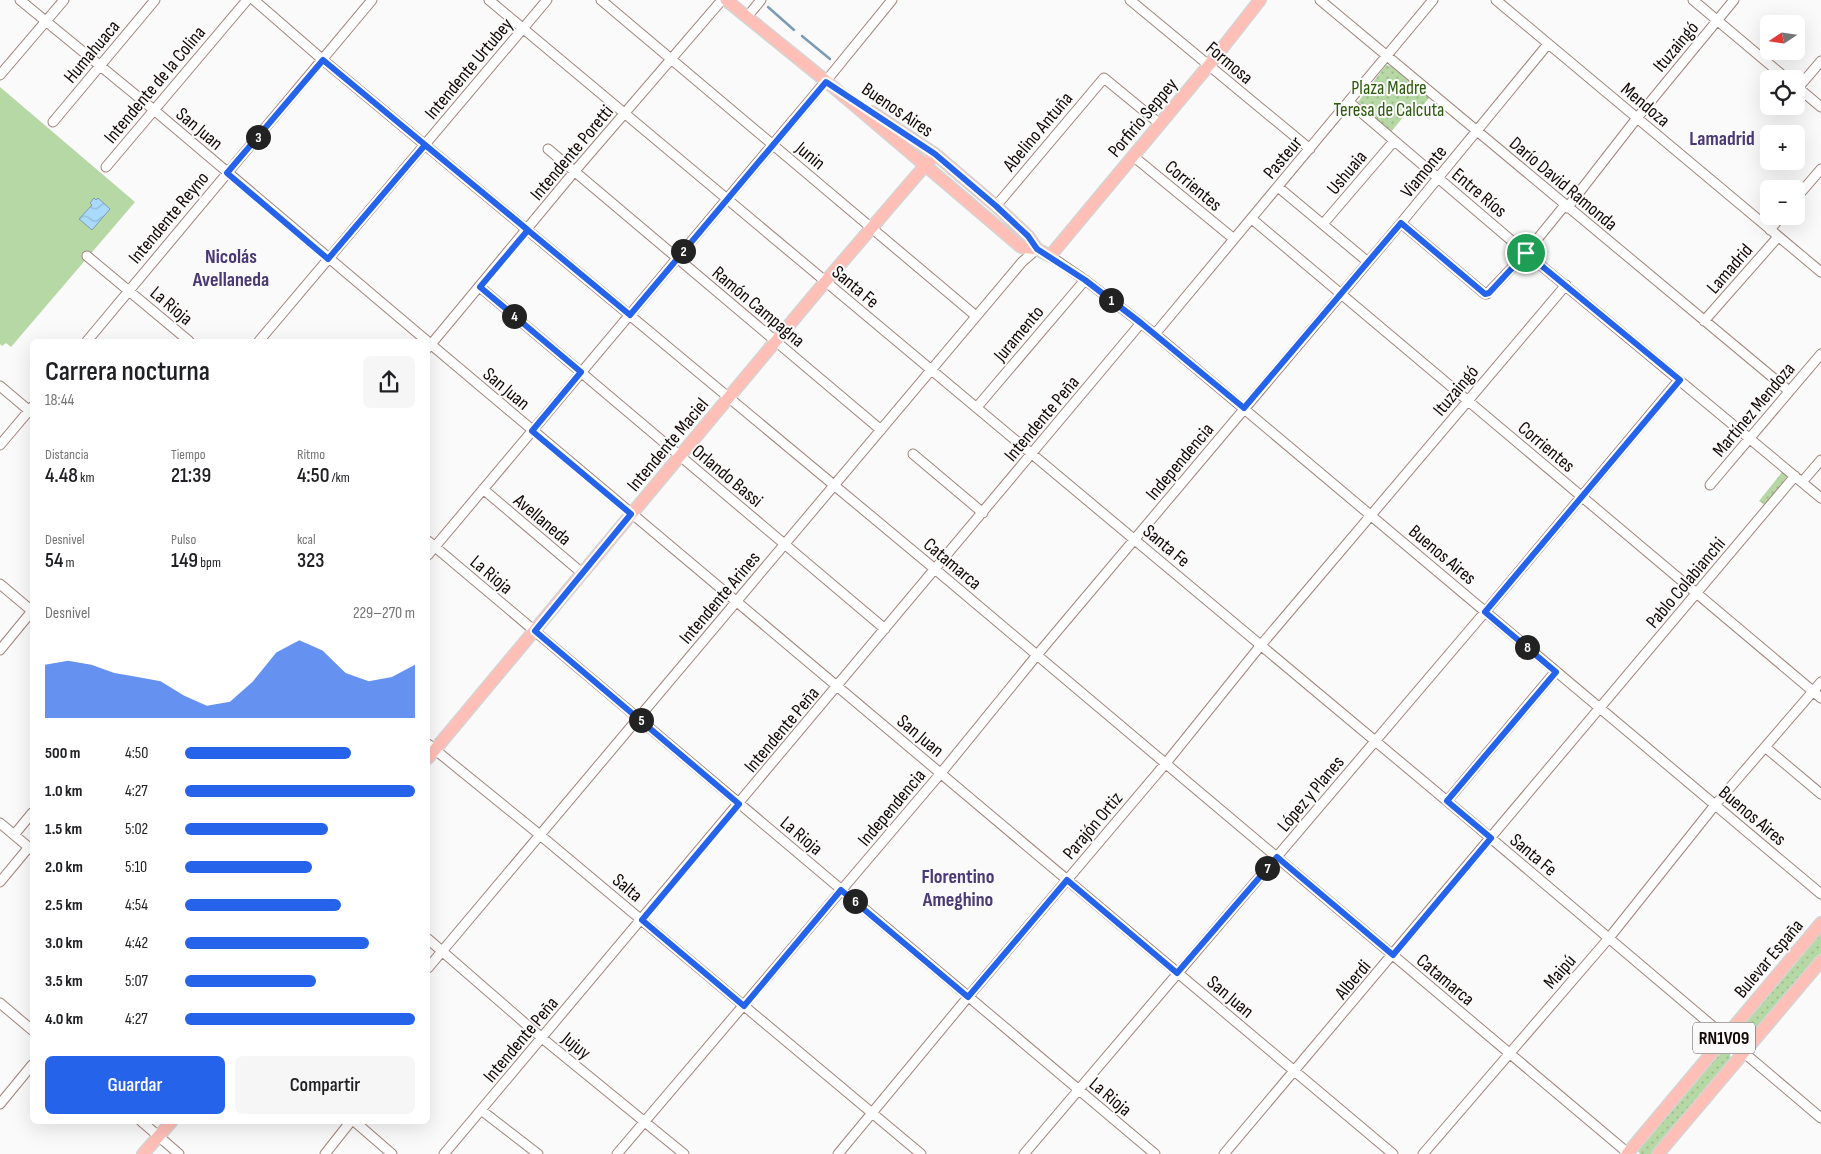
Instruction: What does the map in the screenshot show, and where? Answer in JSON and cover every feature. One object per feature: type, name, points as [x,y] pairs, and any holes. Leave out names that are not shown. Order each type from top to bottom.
[{"type":"main road","name":"Buenos Aires","points":[[726,0],[926,165],[1021,247],[1037,249],[1050,256]]},
{"type":"main road","name":"Porfirio Seppey","points":[[1050,256],[1209,65],[1255,2]]},
{"type":"main road","name":"Buenos Aires","points":[[826,82],[935,154],[996,206],[1028,236],[1037,249]]},
{"type":"main road","name":"Intendente Maciel","points":[[430,751],[535,631],[825,282],[935,154]]},
{"type":"main road","name":"Bulevar España","points":[[1628,1154],[1821,923]]},
{"type":"main road","name":"RN1V09","points":[[1658,1154],[1821,961]]},
{"type":"main road","points":[[143,1154],[169,1124]]},
{"type":"street","name":"San Juan","points":[[20,0],[154,110],[422,339]]},
{"type":"street","points":[[0,75],[64,0]]},
{"type":"street","name":"Humahuaca","points":[[53,122],[155,0]]},
{"type":"street","name":"Intendente de la Colina","points":[[106,166],[247,0]]},
{"type":"street","name":"Catamarca","points":[[254,0],[323,60],[1166,763],[1628,1154]]},
{"type":"street","name":"Intendente Reyno","points":[[89,339],[372,0]]},
{"type":"street","name":"Santa Fe","points":[[489,0],[626,112],[825,282],[932,369],[1447,801],[1821,1118]]},
{"type":"street","name":"Intendente Urtubey","points":[[261,339],[546,0]]},
{"type":"street","name":"Junin","points":[[601,0],[976,316]]},
{"type":"street","name":"Intendente Poretti","points":[[430,342],[480,287],[574,172],[722,0]]},
{"type":"street","points":[[747,17],[761,0]]},
{"type":"street","points":[[431,544],[483,489],[826,82],[892,0]]},
{"type":"street","name":"Formosa","points":[[1130,0],[1310,149]]},
{"type":"street","name":"Darío David Ramonda","points":[[1320,0],[1789,391]]},
{"type":"street","name":"Pasteur","points":[[1155,334],[1433,0]]},
{"type":"street","points":[[1693,0],[1776,70]]},
{"type":"street","name":"Ituzaingó","points":[[1401,223],[1487,294],[1526,253],[1566,206],[1734,0]]},
{"type":"street","name":"Mendoza","points":[[1501,2],[1548,44],[1821,272]]},
{"type":"street","name":"Viamonte","points":[[1244,408],[1401,223],[1548,44]]},
{"type":"street","points":[[1805,78],[1821,61]]},
{"type":"street","name":"Abelino Antuña","points":[[996,206],[1104,78],[1160,124]]},
{"type":"street","points":[[1805,94],[1821,107]]},
{"type":"street","name":"Entre Ríos","points":[[1349,102],[1526,253],[1821,498]]},
{"type":"street","name":"Ushuaia","points":[[1323,224],[1394,141]]},
{"type":"street","name":"Ramón Campagna","points":[[548,149],[881,430]]},
{"type":"street","name":"Corrientes","points":[[1133,156],[1234,240]]},
{"type":"street","points":[[1805,188],[1821,169]]},
{"type":"street","points":[[1278,187],[1368,262]]},
{"type":"street","name":"Corrientes","points":[[1252,219],[1821,698]]},
{"type":"street","name":"Lamadrid","points":[[1770,230],[1774,225]]},
{"type":"street","name":"Lamadrid","points":[[1704,321],[1778,236]]},
{"type":"street","name":"Intendente Arines","points":[[430,966],[976,316],[1022,262],[1037,249]]},
{"type":"street","name":"La Rioja","points":[[87,256],[187,339]]},
{"type":"street","name":"Buenos Aires","points":[[1050,256],[1085,280],[1155,334],[1821,894]]},
{"type":"street","name":"Juramento","points":[[977,407],[1085,280]]},
{"type":"street","name":"Ituzaingó","points":[[1370,516],[1566,285]]},
{"type":"street","name":"Orlando Bassi","points":[[480,287],[885,630]]},
{"type":"street","name":"Intendente Peña","points":[[444,1154],[984,513],[1141,323]]},
{"type":"street","name":"San Juan","points":[[430,346],[1393,1154]]},
{"type":"street","name":"Martínez Mendoza","points":[[1710,485],[1821,354]]},
{"type":"street","points":[[1485,612],[1680,380]]},
{"type":"street","points":[[0,386],[30,409]]},
{"type":"street","name":"Independencia","points":[[618,1154],[941,773],[1037,655],[1244,408]]},
{"type":"street","points":[[0,445],[30,411]]},
{"type":"street","points":[[913,454],[984,513]]},
{"type":"street","name":"Pablo Colabianchi","points":[[1600,709],[1696,594],[1799,479],[1821,460]]},
{"type":"street","name":"Avellaneda","points":[[483,489],[582,573]]},
{"type":"street","name":"Parajón Ortiz","points":[[838,1154],[1166,763],[1370,516]]},
{"type":"street","name":"La Rioja","points":[[431,544],[1155,1154]]},
{"type":"street","points":[[0,584],[30,609]]},
{"type":"street","name":"López y Planes","points":[[1024,1154],[1485,612]]},
{"type":"street","points":[[0,650],[30,613]]},
{"type":"street","points":[[1447,801],[1556,672]]},
{"type":"street","name":"Maipú","points":[[1423,1154],[1609,938],[1715,805],[1821,682]]},
{"type":"street","name":"Alberdi","points":[[1224,1154],[1600,709]]},
{"type":"street","points":[[1765,747],[1821,794]]},
{"type":"street","name":"Salta","points":[[430,751],[540,835],[921,1154]]},
{"type":"street","points":[[14,835],[30,815]]},
{"type":"street","points":[[0,823],[30,848]]},
{"type":"street","points":[[0,882],[30,850]]},
{"type":"street","name":"Jujuy","points":[[430,941],[542,1038],[684,1154]]},
{"type":"street","points":[[0,1003],[30,1028]]},
{"type":"street","points":[[0,1104],[30,1067]]},
{"type":"street","points":[[481,1110],[538,1154]]},
{"type":"street","points":[[144,1124],[179,1154]]},
{"type":"street","points":[[325,1154],[350,1124]]},
{"type":"street","points":[[357,1124],[392,1154]]},
{"type":"green space","name":"Plaza Madre Teresa de Calcuta","points":[[1386,65],[1391,66],[1429,98],[1414,116],[1408,111],[1391,132],[1358,102]]},
{"type":"green space","points":[[0,87],[135,202],[11,347],[6,343],[2,346],[0,344]]},
{"type":"green space","points":[[1783,471],[1787,477],[1765,505],[1759,501]]},
{"type":"green space","points":[[1821,931],[1821,953],[1747,1040],[1741,1041],[1736,1035],[1737,1031]]},
{"type":"green space","points":[[1725,1049],[1730,1054],[1731,1059],[1652,1154],[1640,1154],[1638,1151],[1639,1147],[1721,1050]]},
{"type":"water","points":[[94,198],[96,200],[98,198],[110,209],[92,230],[79,219],[92,205],[90,203]]},
{"type":"waterway","points":[[768,7],[794,30]]},
{"type":"waterway","points":[[802,36],[830,59]]},
{"type":"district","name":"Lamadrid","points":[[1722,138]]},
{"type":"district","name":"Nicolás Avellaneda","points":[[231,268]]},
{"type":"district","name":"Florentino Ameghino","points":[[958,888]]},
{"type":"route","points":[[1526,253],[1489,293],[1485,294],[1401,223],[1244,408],[1141,323],[1085,280],[1037,249],[1028,236],[996,206],[935,154],[826,82],[630,315],[528,230],[323,60],[227,173],[328,259],[425,145],[528,230],[480,287],[581,372],[532,431],[631,514],[535,631],[739,804],[642,920],[744,1006],[841,890],[968,997],[1067,880],[1177,973],[1277,857],[1393,955],[1491,838],[1447,801],[1556,672],[1485,612],[1680,380],[1526,253]]}]
